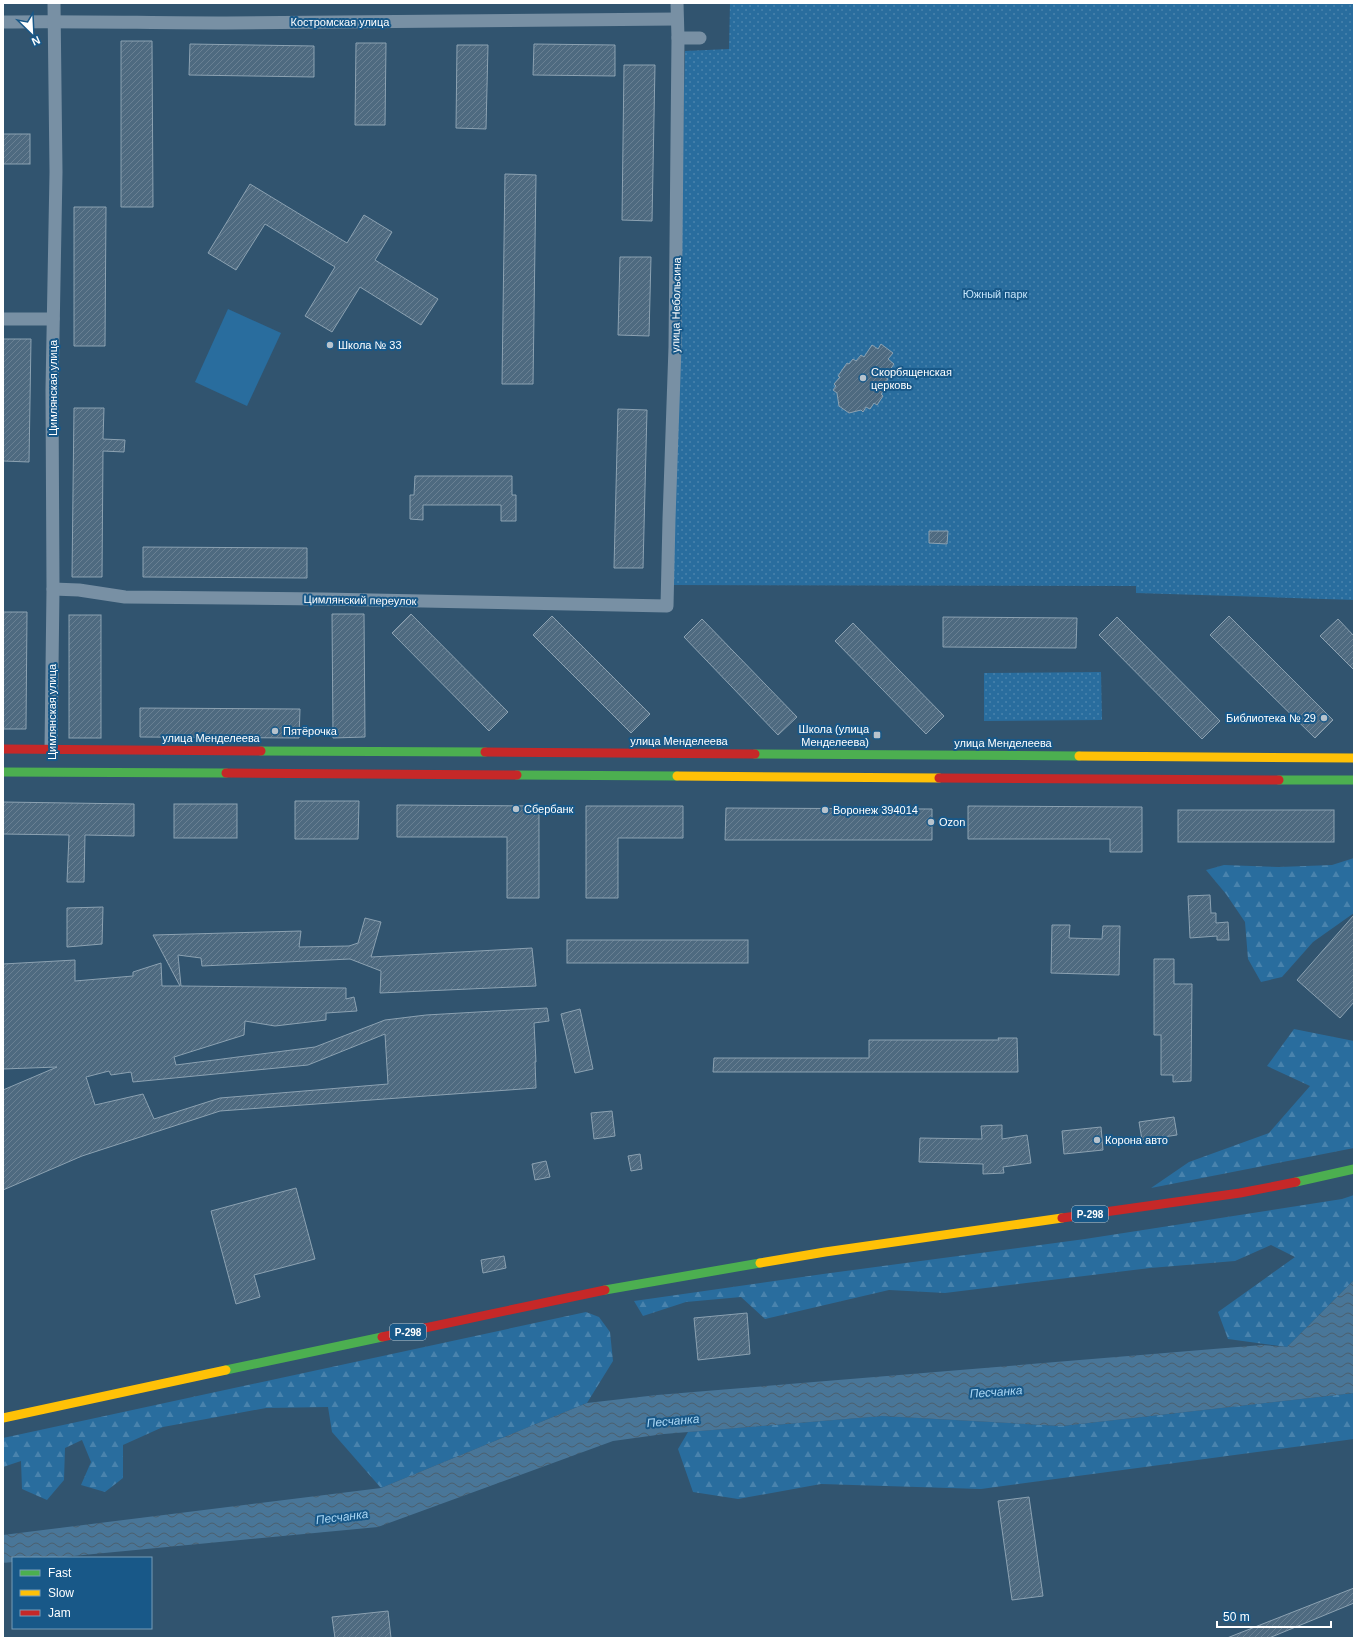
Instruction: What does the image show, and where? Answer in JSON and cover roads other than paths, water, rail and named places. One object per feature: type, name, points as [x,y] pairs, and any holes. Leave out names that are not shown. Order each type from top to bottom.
[{"type":"main road","name":"улица Менделеева","points":[[3,749],[52,761],[1166,768],[1354,758]]},
{"type":"main road","name":"улица Менделеева","points":[[3,772],[52,761],[1166,768],[1354,780]]},
{"type":"main road","name":"Р-298","points":[[3,1418],[618,1288],[825,1252],[1240,1193],[1309,1180],[1354,1169]]},
{"type":"street","name":"Цимлянская улица","points":[[52,761],[54,589],[52,390],[56,172],[54,3]]},
{"type":"street","name":"улица Небольсина","points":[[668,606],[669,519],[675,347],[678,38],[677,3]]},
{"type":"street","name":"Костромская улица","points":[[3,22],[54,21],[126,24],[416,22],[485,19],[677,19]]},
{"type":"street","points":[[678,38],[700,38]]},
{"type":"street","points":[[3,319],[53,319]]},
{"type":"street","name":"Цимлянский переулок","points":[[54,589],[79,590],[126,597],[323,599],[668,606]]},
{"type":"water","name":"Песчанка","points":[[1354,1280],[1354,1393],[1062,1426],[882,1416],[664,1434],[613,1441],[378,1527],[63,1557],[12,1557],[12,1562],[3,1563],[3,1535],[381,1488],[587,1403],[657,1395],[1262,1345],[1287,1347]]},
{"type":"place","name":"Школа № 33","points":[[330,345]]},
{"type":"place","name":"Скорбященская церковь","points":[[863,378]]},
{"type":"place","name":"Библиотека № 29","points":[[1324,718]]},
{"type":"place","name":"Пятёрочка","points":[[275,731]]},
{"type":"place","name":"Школа (улица Менделеева)","points":[[877,735]]},
{"type":"place","name":"Сбербанк","points":[[516,809]]},
{"type":"place","name":"Воронеж 394014","points":[[825,810]]},
{"type":"place","name":"Ozon","points":[[931,822]]},
{"type":"place","name":"Корона авто","points":[[1097,1140]]},
{"type":"park label","name":"Южный парк","points":[[995,294]]}]
